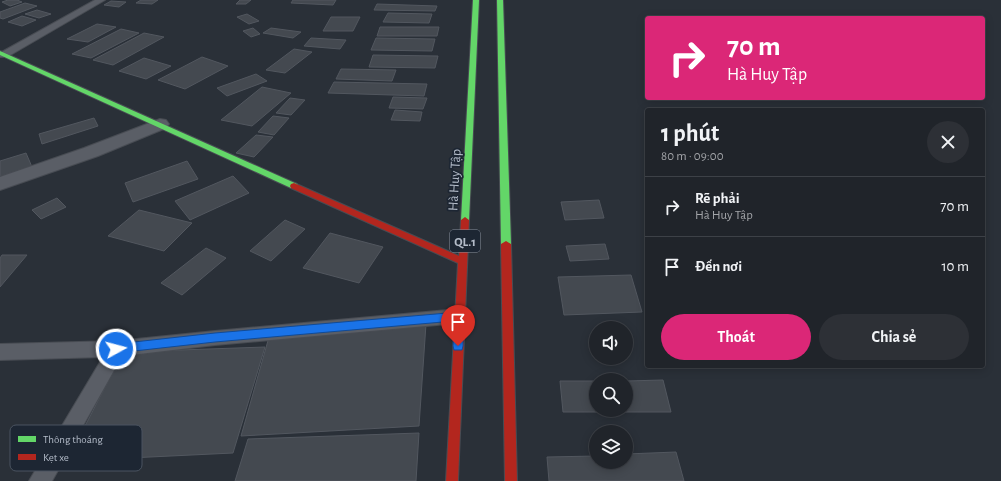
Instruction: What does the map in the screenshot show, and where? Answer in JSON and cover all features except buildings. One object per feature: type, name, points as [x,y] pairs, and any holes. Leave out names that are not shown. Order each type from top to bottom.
[{"type":"main road","name":"Hà Huy Tập","points":[[452,481],[459,316],[464,262],[476,0]]},
{"type":"main road","points":[[500,0],[510,481]]},
{"type":"main road","points":[[2,54],[464,262]]},
{"type":"street","points":[[0,184],[91,152],[160,124]]},
{"type":"lane","points":[[2,54],[100,0]]},
{"type":"lane","points":[[0,352],[116,349],[215,338],[459,316]]},
{"type":"lane","points":[[72,425],[116,349]]},
{"type":"lane","points":[[40,481],[46,471]]},
{"type":"traffic: fast","points":[[465,220],[476,0]]},
{"type":"traffic: fast","points":[[500,0],[506,244]]},
{"type":"traffic: fast","points":[[0,53],[294,186]]},
{"type":"traffic: jam","points":[[294,186],[464,262]]},
{"type":"traffic: jam","points":[[452,481],[465,220]]},
{"type":"traffic: jam","points":[[506,244],[511,481]]},
{"type":"route","points":[[116,349],[215,338],[459,316],[458,346]]}]
